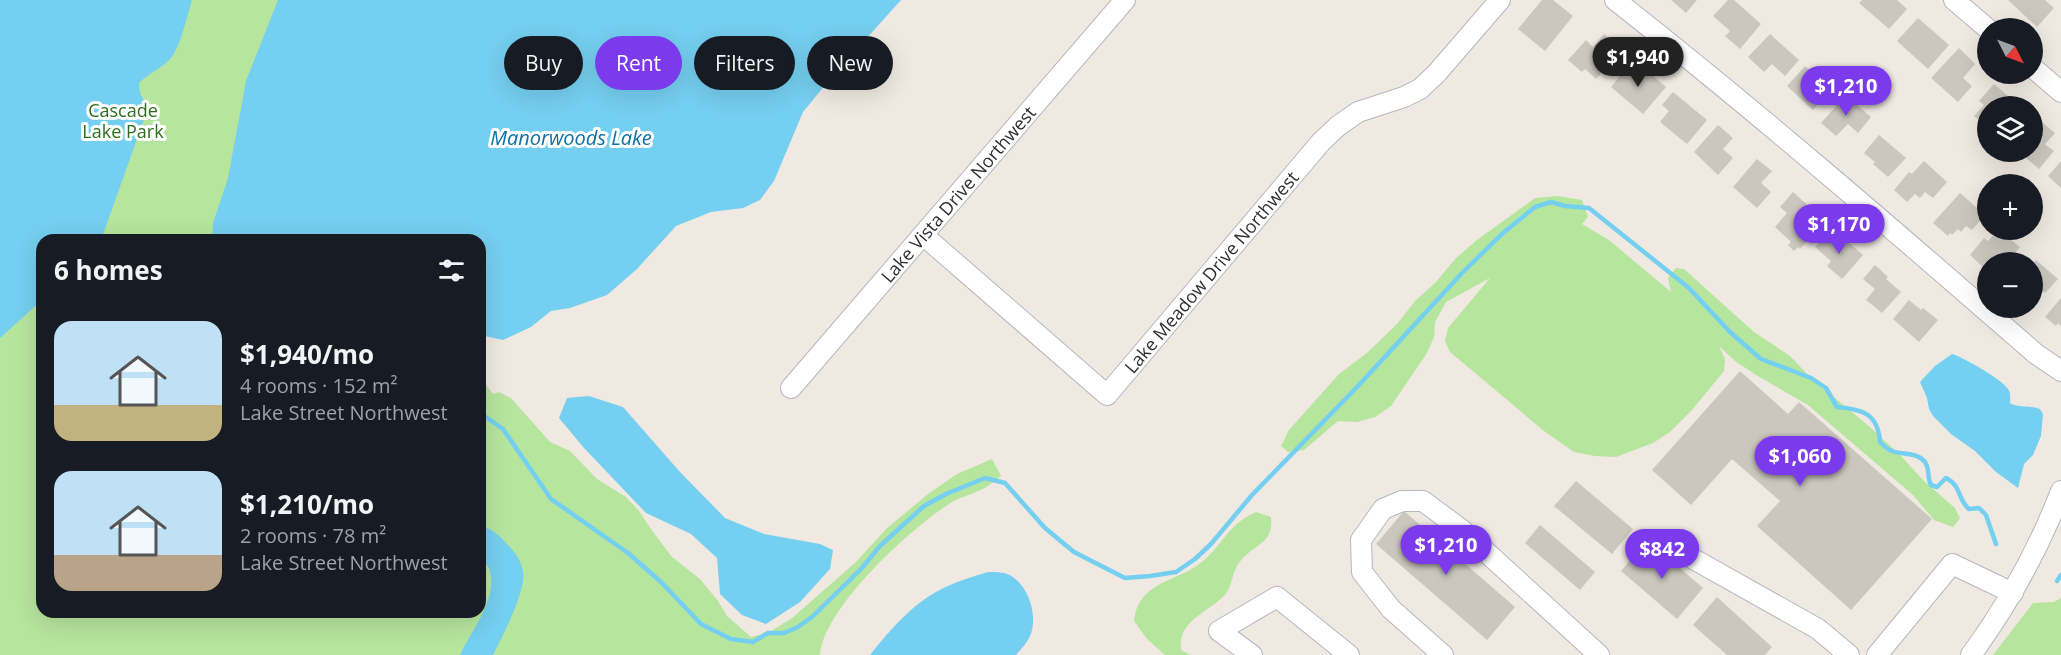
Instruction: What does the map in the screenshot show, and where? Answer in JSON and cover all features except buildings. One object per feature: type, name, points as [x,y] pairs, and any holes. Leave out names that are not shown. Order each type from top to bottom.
[{"type":"street","name":"Lake Vista Drive Northwest","points":[[792,388],[1125,0]]},
{"type":"street","name":"Lake Meadow Drive Northwest","points":[[923,235],[1107,395],[1321,142],[1358,112],[1404,97],[1420,89],[1436,74],[1500,0]]},
{"type":"street","points":[[1615,0],[1821,169],[2036,354],[2061,371]]},
{"type":"street","points":[[1954,0],[1977,19]]},
{"type":"street","points":[[2043,76],[2061,92]]},
{"type":"street","points":[[1971,655],[2013,593],[2043,536],[2061,491]]},
{"type":"street","points":[[1443,655],[1391,609],[1362,572],[1361,540],[1383,509],[1402,501],[1424,501],[1462,530],[1599,655]]},
{"type":"street","points":[[1674,548],[1818,629],[1849,655]]},
{"type":"street","points":[[1877,655],[1952,564],[2013,593]]},
{"type":"street","points":[[1252,655],[1219,631],[1276,597],[1349,655]]},
{"type":"green space","name":"Cascade Lake Park","points":[[0,0],[351,0],[378,234],[36,234],[36,618],[486,618],[486,384],[493,394],[499,392],[511,398],[550,442],[570,451],[597,479],[626,497],[672,557],[700,579],[727,616],[751,637],[768,633],[792,618],[856,562],[887,528],[928,494],[957,474],[992,459],[1001,476],[984,488],[952,502],[935,514],[872,570],[837,614],[825,636],[820,655],[0,655]]},
{"type":"green space","points":[[1558,196],[1582,200],[1588,217],[1582,224],[1609,240],[1671,292],[1668,278],[1676,268],[1684,269],[1754,332],[1790,356],[1811,378],[1871,428],[1924,481],[1955,508],[1960,518],[1953,527],[1934,520],[1913,495],[1808,405],[1756,375],[1735,361],[1719,346],[1725,359],[1724,371],[1692,410],[1670,432],[1653,443],[1616,457],[1574,452],[1544,431],[1450,352],[1445,341],[1448,328],[1490,278],[1446,302],[1435,322],[1434,337],[1427,353],[1391,406],[1375,417],[1357,422],[1338,421],[1304,450],[1288,452],[1281,446],[1289,430],[1339,374],[1368,352],[1398,323],[1415,301],[1435,283],[1456,258],[1535,198]]},
{"type":"green space","points":[[1256,512],[1271,517],[1269,534],[1237,566],[1225,595],[1186,628],[1181,641],[1181,650],[1191,655],[1165,655],[1147,639],[1134,621],[1140,601],[1154,588],[1198,565],[1238,523]]},
{"type":"green space","points":[[2061,598],[2061,655],[1993,655],[2033,603],[2054,602]]},
{"type":"water","points":[[0,0],[192,0],[181,39],[171,58],[139,83],[140,93],[148,108],[103,234],[36,234],[36,305],[0,338]]},
{"type":"water","name":"Manorwoods Lake","points":[[278,0],[901,0],[869,36],[807,36],[807,90],[821,90],[803,112],[774,181],[760,200],[743,208],[711,212],[676,226],[637,269],[607,295],[570,308],[551,311],[531,327],[503,340],[486,336],[486,234],[212,234],[213,223],[228,178],[246,81]]},
{"type":"water","points":[[1952,354],[1965,359],[2005,385],[2010,392],[2010,403],[2040,409],[2043,414],[2041,436],[2033,455],[2024,464],[2018,488],[1996,472],[1975,451],[1951,434],[1929,409],[1920,382],[1935,366]]},
{"type":"water","points":[[589,396],[623,407],[680,472],[725,518],[764,534],[820,544],[833,550],[830,569],[800,602],[766,624],[742,615],[720,594],[717,558],[691,534],[646,513],[584,448],[559,418],[567,398]]},
{"type":"water","points":[[486,528],[495,532],[513,550],[521,563],[523,579],[521,590],[493,655],[460,655],[480,618],[486,618],[486,605],[491,588],[486,565]]},
{"type":"water","points":[[988,572],[1005,573],[1014,578],[1021,584],[1030,600],[1033,619],[1030,636],[1016,655],[870,655],[896,625],[925,599],[953,584]]},
{"type":"waterway","points":[[486,417],[503,429],[551,499],[628,553],[661,582],[701,624],[731,639],[753,642],[768,633],[784,633],[798,627],[812,617],[862,568],[880,546],[924,506],[985,478],[1005,483],[1045,528],[1074,552],[1125,578],[1176,572],[1211,544],[1252,495],[1359,385],[1462,273],[1503,233],[1535,207],[1551,202],[1589,208],[1689,288],[1730,332],[1761,359],[1811,378],[1826,388],[1837,407],[1854,409],[1868,415],[1876,425],[1880,442],[1886,448],[1922,459],[1927,465],[1931,485],[1937,487],[1946,478],[1955,485],[1969,509],[1979,508],[1986,515],[1996,544]]},
{"type":"waterway","points":[[2057,581],[2061,575]]}]
